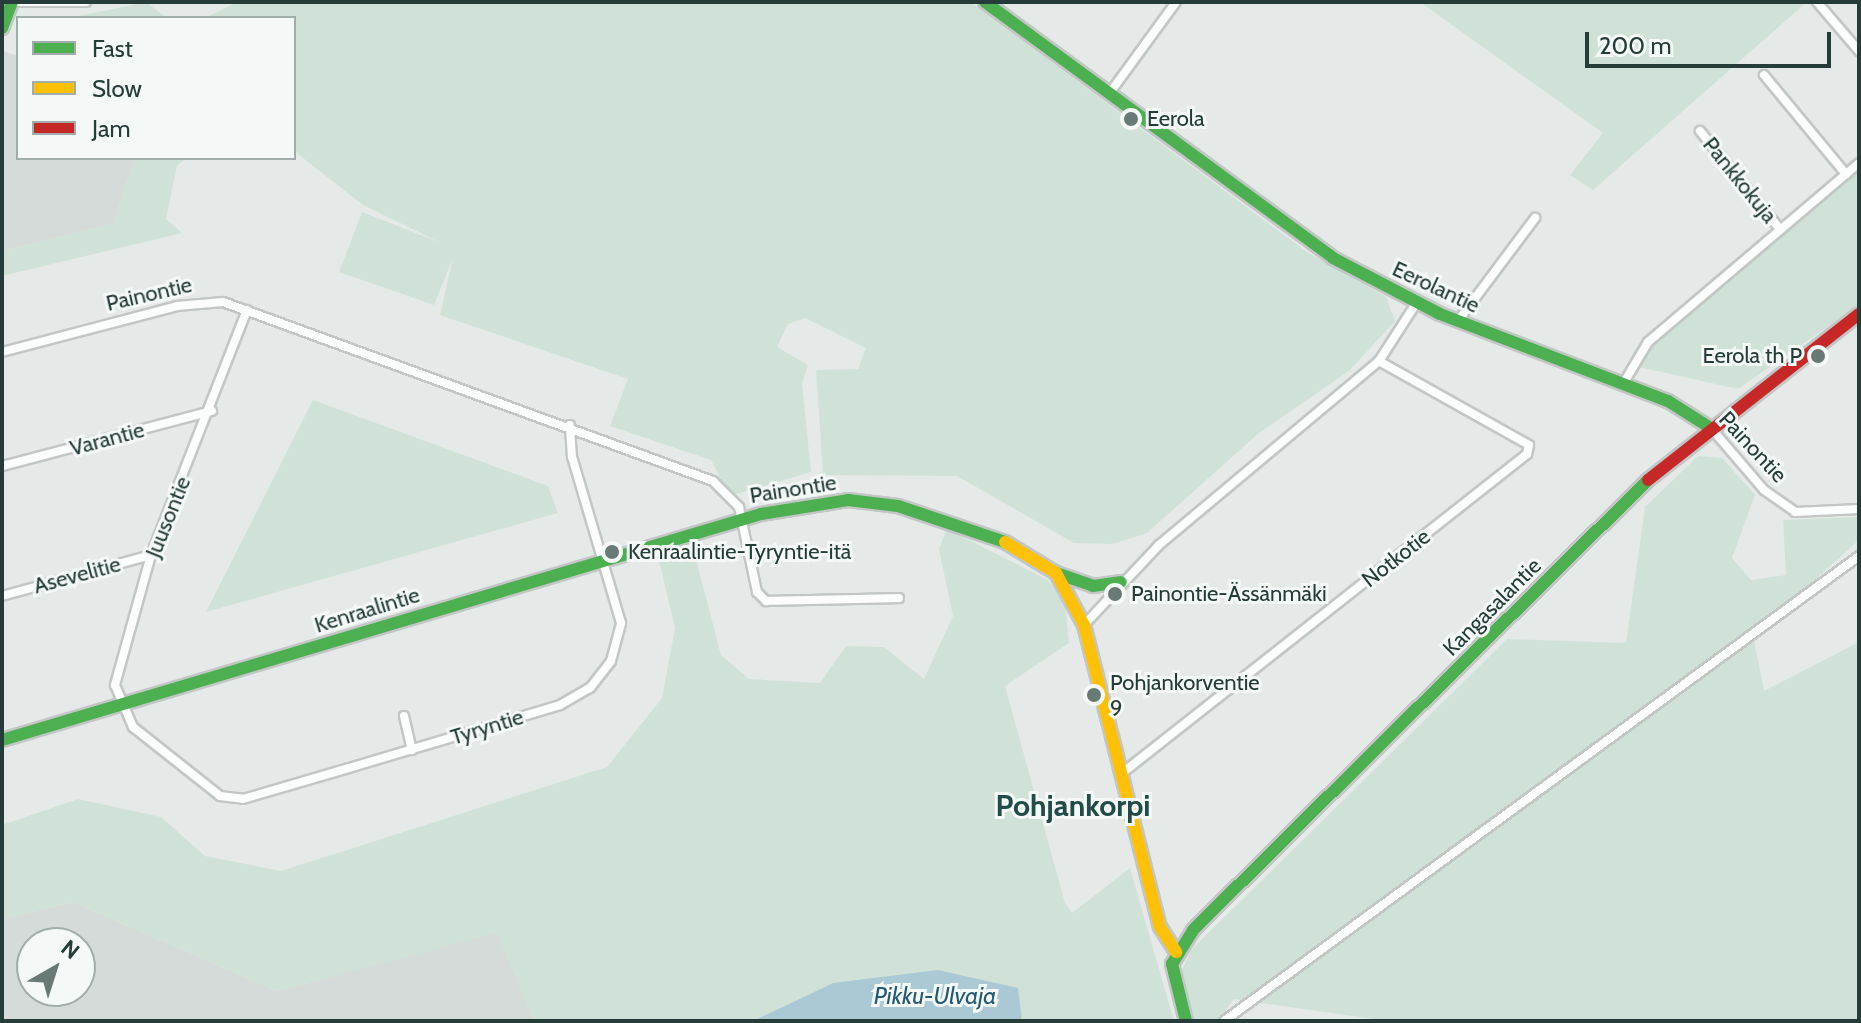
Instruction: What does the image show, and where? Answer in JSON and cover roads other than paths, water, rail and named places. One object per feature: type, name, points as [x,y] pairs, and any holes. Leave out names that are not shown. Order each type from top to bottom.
[{"type":"street","points":[[2,28],[12,2],[86,2]]},
{"type":"street","name":"Eerolantie","points":[[985,2],[1311,243],[1417,302],[1458,321],[1623,384]]},
{"type":"street","points":[[1109,94],[1176,2]]},
{"type":"street","points":[[1817,2],[1859,51]]},
{"type":"street","points":[[1764,75],[1846,174]]},
{"type":"street","name":"Pankkokuja","points":[[1700,131],[1780,229]]},
{"type":"street","points":[[1623,384],[1648,342],[1859,163]]},
{"type":"street","points":[[1458,321],[1535,218]]},
{"type":"street","name":"Painontie","points":[[2,352],[205,300],[247,310],[570,425],[713,481],[743,519],[848,500],[898,506],[986,531],[1056,573],[1093,586],[1121,582]]},
{"type":"street","points":[[1084,625],[1121,582],[1379,361],[1417,302]]},
{"type":"street","name":"Juusontie","points":[[120,705],[115,685],[151,555],[212,411],[247,310]]},
{"type":"street","name":"Kangasalantie","points":[[1176,952],[1709,427],[1859,314]]},
{"type":"street","name":"Notkotie","points":[[1121,774],[1527,454],[1529,445],[1379,361]]},
{"type":"street","name":"Painontie","points":[[1623,384],[1709,427],[1764,490],[1795,512],[1859,509]]},
{"type":"street","name":"Varantie","points":[[2,466],[212,411]]},
{"type":"street","name":"Tyryntie","points":[[120,705],[133,727],[201,787],[243,799],[560,705],[590,688],[611,661],[621,623],[602,561],[570,425]]},
{"type":"street","points":[[743,519],[757,592],[766,601],[899,598]]},
{"type":"street","name":"Kenraalintie","points":[[2,740],[743,519]]},
{"type":"street","name":"Asevelitie","points":[[2,596],[151,555]]},
{"type":"street","points":[[1224,1021],[1859,556]]},
{"type":"street","points":[[1056,573],[1084,625],[1160,927],[1176,952],[1186,1021]]},
{"type":"street","points":[[404,716],[412,750]]},
{"type":"water","name":"Pikku-Ulvaja","points":[[938,970],[1018,988],[1022,1021],[753,1021],[833,983]]},
{"type":"place","name":"Eerola","points":[[1131,119]]},
{"type":"place","name":"Eerola th P","points":[[1818,356]]},
{"type":"place","name":"Kenraalintie-Tyryntie-itä","points":[[612,552]]},
{"type":"place","name":"Painontie-Ässänmäki","points":[[1115,594]]},
{"type":"place","name":"Pohjankorventie 9","points":[[1094,695]]},
{"type":"district","name":"Pohjankorpi","points":[[1073,806]]}]
